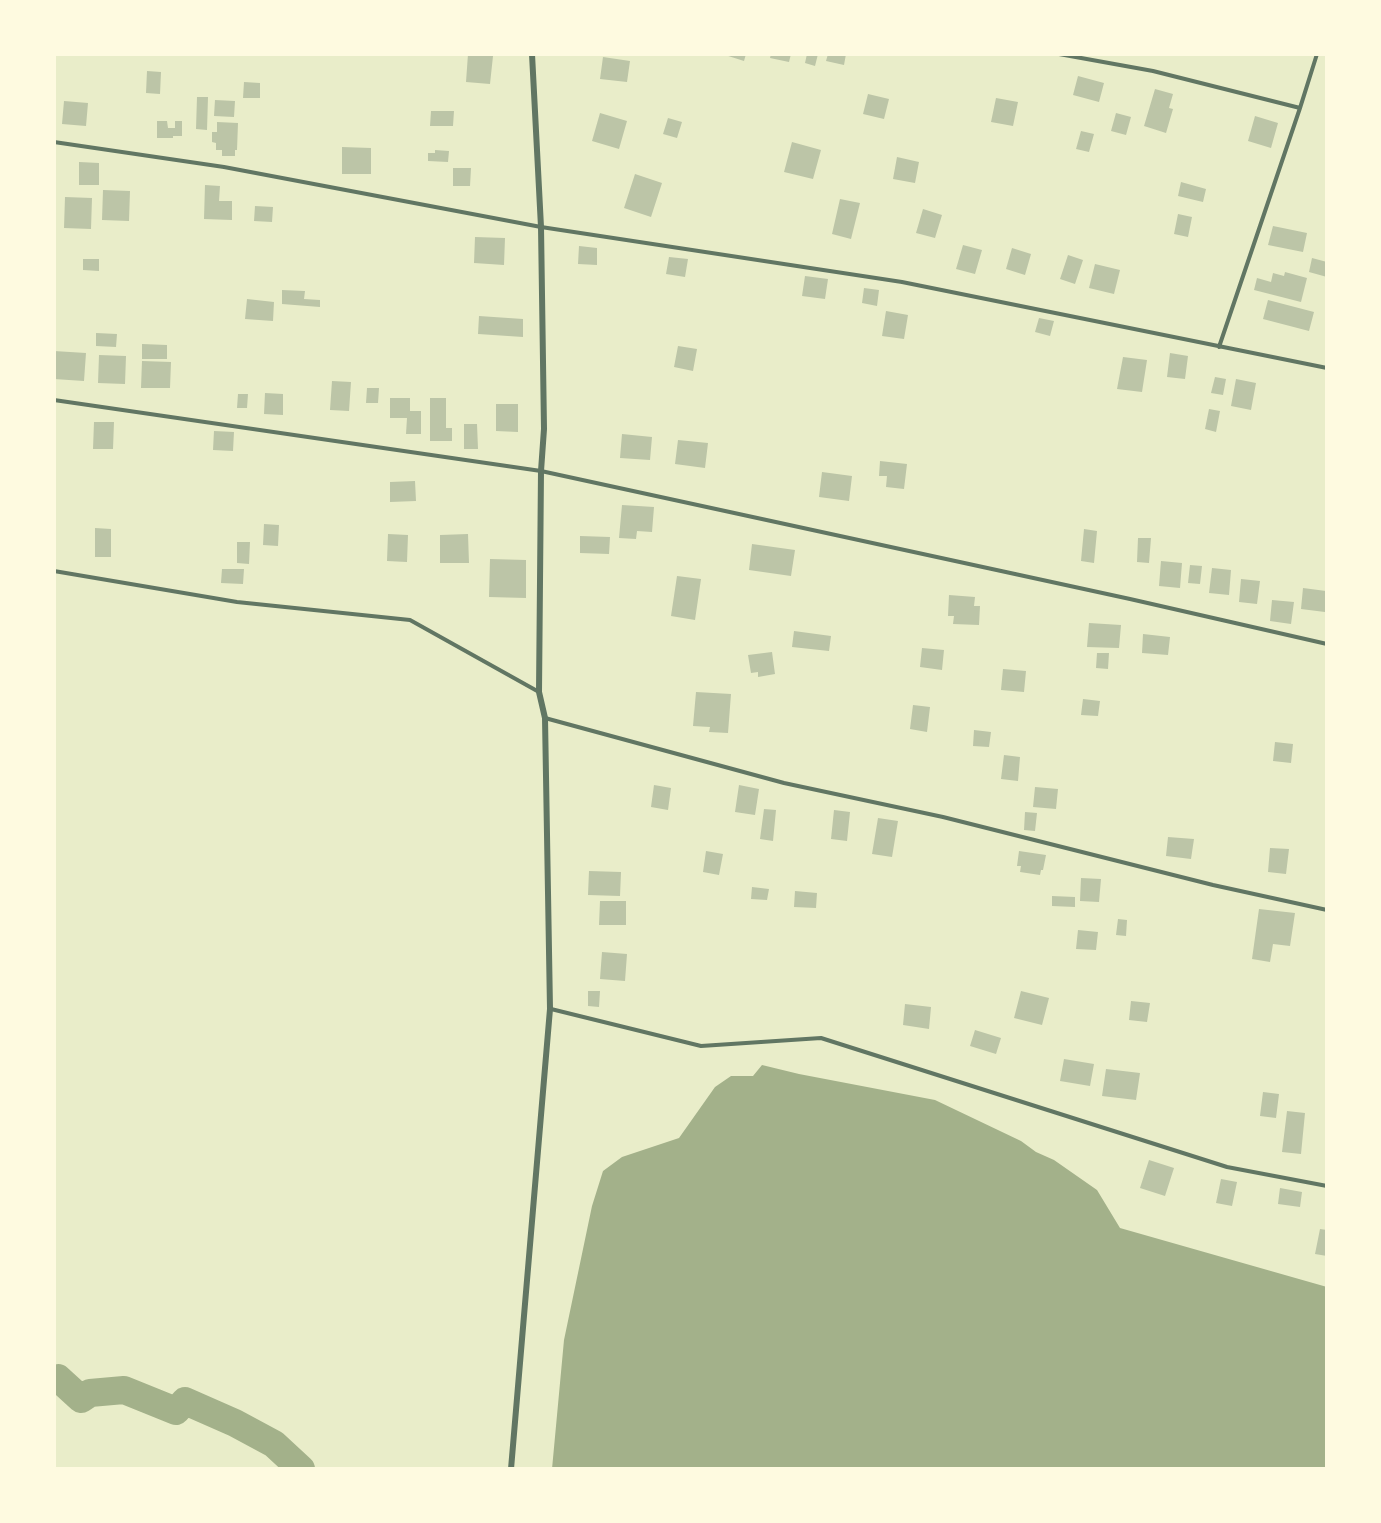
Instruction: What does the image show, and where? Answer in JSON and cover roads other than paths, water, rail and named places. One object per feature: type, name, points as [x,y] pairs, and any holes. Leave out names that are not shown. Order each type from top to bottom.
[{"type":"street","points":[[532,54],[541,227],[544,429],[541,471],[539,692]]},
{"type":"street","points":[[511,1469],[550,1009],[545,718]]},
{"type":"lane","points":[[1059,54],[1153,71],[1300,108]]},
{"type":"lane","points":[[1219,347],[1317,54]]},
{"type":"lane","points":[[54,142],[224,167],[541,227],[902,282],[1327,368]]},
{"type":"lane","points":[[54,400],[541,471],[1327,644]]},
{"type":"lane","points":[[54,571],[237,602],[410,620],[539,692],[545,718],[784,783],[943,817],[1214,885],[1327,910]]},
{"type":"lane","points":[[550,1009],[700,1046],[821,1038],[1227,1167],[1327,1186]]},
{"type":"waterway","points":[[54,1379],[58,1378],[81,1399],[90,1393],[124,1390],[176,1411],[185,1401],[235,1423],[274,1444],[301,1469]]}]
